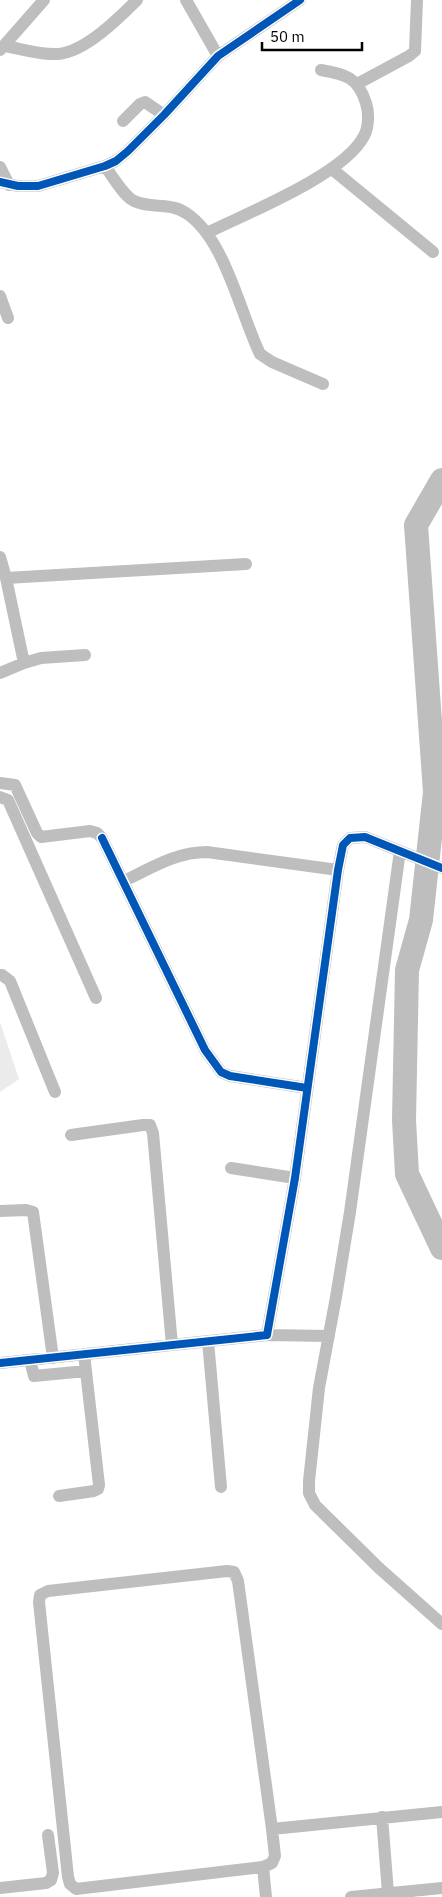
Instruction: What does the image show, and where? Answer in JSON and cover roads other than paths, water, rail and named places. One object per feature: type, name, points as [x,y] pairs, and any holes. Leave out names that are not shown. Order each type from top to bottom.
[{"type":"street","points":[[2,48],[44,0]]},
{"type":"street","points":[[2,48],[58,54],[75,50],[96,35],[137,0]]},
{"type":"street","points":[[186,0],[218,56]]},
{"type":"street","points":[[0,167],[5,184],[38,186],[116,161],[128,152],[164,115],[218,56],[300,0]]},
{"type":"street","points":[[357,84],[409,56],[416,50],[417,0]]},
{"type":"street","points":[[206,233],[314,180],[332,169],[352,152],[365,136],[368,119],[367,106],[361,89],[351,78],[345,75],[321,70]]},
{"type":"street","points":[[123,121],[140,104],[145,102],[164,115]]},
{"type":"street","points":[[105,166],[133,201],[174,207],[187,213],[199,223],[222,259],[260,354],[272,362],[323,384]]},
{"type":"street","points":[[332,169],[433,252]]},
{"type":"street","points":[[0,296],[8,318]]},
{"type":"street","points":[[0,557],[24,663]]},
{"type":"street","points":[[6,578],[246,564]]},
{"type":"street","points":[[0,673],[41,658],[85,655]]},
{"type":"street","points":[[0,783],[15,785],[37,833],[41,837],[90,831],[97,833],[102,838],[205,1050],[221,1072],[230,1076],[307,1088]]},
{"type":"street","points":[[0,797],[8,800],[96,998]]},
{"type":"street","points":[[267,1334],[295,1178],[343,845],[350,838],[365,837],[442,868]]},
{"type":"street","points":[[400,851],[350,1212],[319,1388],[309,1482],[310,1493],[315,1505],[365,1554],[442,1624]]},
{"type":"street","points":[[124,881],[173,858],[191,852],[207,852],[338,870]]},
{"type":"street","points":[[0,975],[10,981],[55,1092]]},
{"type":"street","points":[[71,1135],[150,1125],[153,1133],[172,1345]]},
{"type":"street","points":[[230,1168],[295,1178]]},
{"type":"street","points":[[0,1210],[26,1210],[33,1212],[53,1358]]},
{"type":"street","points":[[0,1363],[267,1334],[329,1336]]},
{"type":"street","points":[[208,1341],[221,1486]]},
{"type":"street","points":[[59,1496],[94,1491],[100,1485],[84,1354]]},
{"type":"street","points":[[30,1360],[34,1376],[86,1371]]},
{"type":"street","points":[[234,1572],[238,1581],[275,1856],[272,1864],[263,1867],[92,1892],[76,1889],[70,1884],[39,1602],[40,1595],[48,1591],[234,1572]]},
{"type":"street","points":[[272,1829],[442,1812]]},
{"type":"street","points":[[382,1817],[388,1893]]},
{"type":"street","points":[[0,1888],[46,1883],[51,1880],[53,1874],[48,1835]]},
{"type":"street","points":[[263,1867],[266,1897]]},
{"type":"street","points":[[351,1897],[388,1893],[418,1894],[442,1888]]},
{"type":"waterway","points":[[442,480],[416,525],[435,792],[421,920],[407,970],[404,1120],[407,1174],[442,1248]]}]
